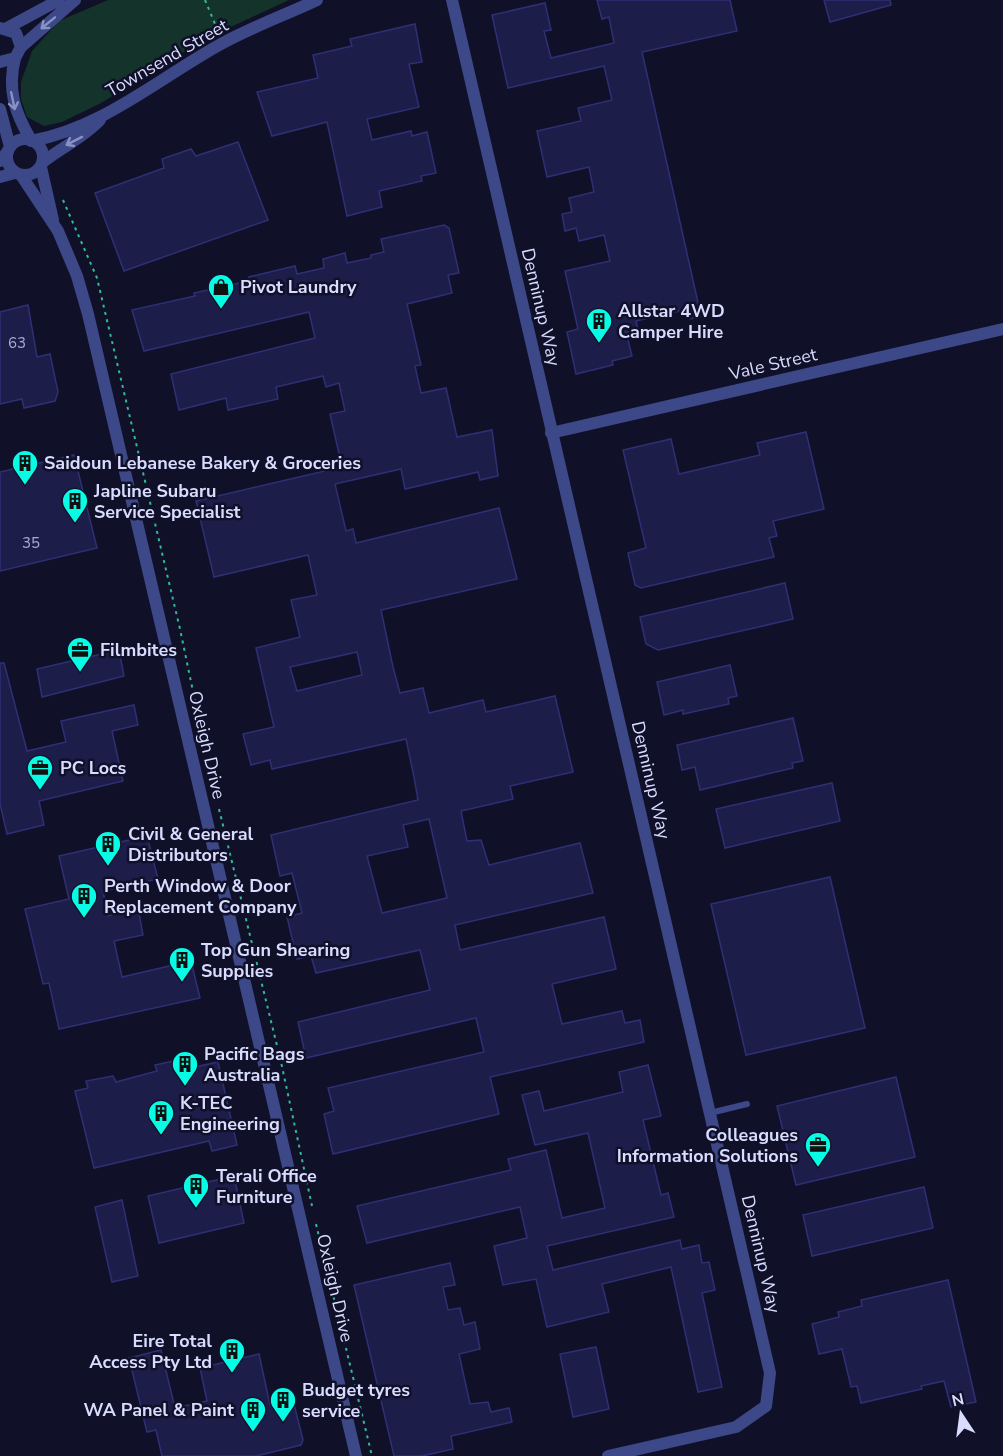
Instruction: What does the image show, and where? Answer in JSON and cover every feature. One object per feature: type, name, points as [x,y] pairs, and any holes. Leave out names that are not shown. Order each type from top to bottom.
[{"type":"street","points":[[3,28],[59,0]]},
{"type":"street","points":[[0,177],[32,174],[42,165],[42,152],[31,140],[19,120],[13,104],[10,82],[15,58],[21,47],[75,0]]},
{"type":"street","name":"Townsend Street","points":[[31,140],[59,136],[102,117],[223,43],[317,0]]},
{"type":"street","name":"Denninup Way","points":[[452,0],[770,1373],[766,1406],[736,1427],[608,1456]]},
{"type":"street","points":[[3,28],[16,33],[21,47]]},
{"type":"street","points":[[0,62],[15,58]]},
{"type":"street","points":[[0,109],[8,163],[18,174]]},
{"type":"street","name":"Townsend Street","points":[[42,165],[61,148],[86,136],[102,117]]},
{"type":"street","points":[[6,153],[19,140],[31,140]]},
{"type":"street","name":"Oxleigh Drive","points":[[42,165],[53,220],[77,276],[104,375],[177,698],[356,1456]]},
{"type":"street","name":"Oxleigh Drive","points":[[18,174],[53,220]]},
{"type":"street","name":"Vale Street","points":[[551,434],[1003,329]]},
{"type":"lane","points":[[710,1113],[747,1104]]},
{"type":"path","points":[[205,0],[223,43]]},
{"type":"path","points":[[59,191],[97,278],[170,583],[211,775]]},
{"type":"path","points":[[219,808],[281,1062],[313,1211]]},
{"type":"path","points":[[316,1222],[372,1456]]},
{"type":"green space","points":[[108,0],[289,0],[205,39],[101,103],[62,122],[44,126],[27,117],[21,99],[21,82],[32,51],[59,21]]},
{"type":"building","points":[[597,0],[730,0],[737,31],[642,52],[701,316],[690,319],[688,309],[636,321],[638,330],[626,332],[632,356],[612,361],[613,365],[576,374],[567,332],[578,329],[565,271],[610,261],[604,235],[579,241],[576,228],[565,231],[562,214],[572,212],[569,198],[594,192],[589,167],[547,177],[537,131],[581,121],[578,108],[612,100],[604,66],[508,88],[492,15],[545,3],[551,30],[544,31],[551,58],[614,43],[609,17],[602,19]]},
{"type":"building","points":[[824,0],[890,0],[891,5],[830,22]]},
{"type":"building","points":[[415,24],[422,62],[409,64],[419,107],[367,119],[372,140],[411,131],[412,136],[427,132],[436,173],[421,176],[422,181],[379,191],[382,207],[347,216],[327,122],[272,136],[257,92],[318,78],[313,55],[352,46],[350,39]]},
{"type":"building","points":[[238,142],[268,220],[124,271],[95,193],[164,168],[162,159],[191,149],[196,156]]},
{"type":"building","points":[[444,225],[449,228],[459,273],[448,275],[452,293],[407,304],[421,365],[415,366],[421,393],[446,388],[457,437],[492,430],[498,476],[480,480],[478,472],[405,489],[401,469],[335,484],[346,531],[353,529],[356,543],[499,508],[517,579],[381,610],[393,667],[400,693],[423,688],[429,713],[483,700],[486,712],[555,696],[573,772],[510,786],[513,799],[461,811],[467,841],[481,840],[489,865],[580,843],[593,893],[455,925],[460,950],[604,917],[616,969],[552,984],[562,1024],[622,1011],[625,1023],[640,1020],[644,1042],[490,1077],[499,1114],[333,1154],[324,1114],[334,1111],[328,1088],[484,1052],[476,1018],[306,1058],[298,1022],[430,990],[420,950],[316,973],[311,956],[297,959],[287,917],[302,913],[292,873],[280,876],[271,835],[418,800],[414,777],[406,739],[272,769],[270,760],[251,765],[243,734],[274,727],[256,648],[300,637],[291,600],[317,595],[308,555],[214,577],[196,501],[342,467],[330,414],[345,411],[339,383],[326,387],[323,376],[276,387],[278,399],[228,410],[226,398],[179,410],[171,374],[315,338],[309,312],[144,351],[132,310],[195,296],[194,293],[244,282],[249,277],[295,266],[297,274],[324,268],[323,259],[345,253],[347,263],[371,258],[371,255],[384,252],[381,239]],"holes":[[[357,652],[362,675],[297,691],[290,667]],[[429,819],[447,898],[382,913],[367,856],[408,847],[403,825]]]},
{"type":"building","points":[[28,305],[37,357],[50,354],[58,392],[55,401],[24,408],[22,399],[0,404],[0,312]]},
{"type":"building","points":[[806,432],[824,509],[773,521],[777,536],[769,538],[774,557],[641,588],[635,585],[628,553],[646,548],[623,450],[671,439],[679,474],[760,455],[757,443]]},
{"type":"building","points":[[74,455],[97,548],[0,571],[0,472]]},
{"type":"building","points":[[785,583],[793,619],[658,650],[646,644],[640,617]]},
{"type":"building","name":"Filmbites","points":[[119,650],[124,676],[42,697],[37,669]]},
{"type":"building","name":"PC Locs","points":[[0,663],[4,663],[27,751],[66,742],[61,721],[134,705],[138,725],[112,731],[123,781],[39,801],[44,825],[7,834],[0,804]]},
{"type":"building","points":[[730,665],[737,696],[728,698],[729,704],[683,714],[683,710],[664,715],[657,682]]},
{"type":"building","points":[[793,718],[803,761],[792,763],[793,768],[700,790],[695,767],[682,770],[677,745]]},
{"type":"building","points":[[832,783],[840,821],[725,848],[716,809]]},
{"type":"building","points":[[147,836],[158,879],[103,891],[108,916],[138,908],[143,935],[114,941],[122,977],[191,961],[200,998],[59,1029],[49,983],[43,984],[25,909],[69,899],[59,856]]},
{"type":"building","points":[[830,877],[865,1028],[746,1055],[711,904]]},
{"type":"building","points":[[192,1057],[195,1067],[218,1062],[237,1145],[212,1151],[209,1141],[94,1168],[75,1091],[88,1088],[86,1081],[113,1076],[116,1082],[157,1071],[155,1065]]},
{"type":"building","points":[[648,1065],[661,1116],[643,1120],[661,1195],[668,1193],[674,1217],[547,1246],[553,1270],[680,1240],[682,1249],[699,1245],[702,1263],[709,1262],[715,1290],[702,1293],[722,1387],[698,1392],[671,1267],[602,1284],[609,1312],[547,1327],[536,1279],[503,1285],[494,1246],[527,1238],[520,1207],[367,1243],[357,1206],[511,1170],[508,1159],[546,1150],[562,1218],[605,1208],[588,1133],[535,1145],[522,1095],[539,1091],[544,1111],[623,1092],[619,1072]]},
{"type":"building","points":[[896,1077],[915,1157],[796,1185],[777,1106]]},
{"type":"building","name":"Terali Office Furniture","points":[[234,1176],[244,1223],[159,1243],[148,1196]]},
{"type":"building","points":[[924,1187],[933,1228],[812,1256],[803,1215]]},
{"type":"building","points":[[122,1200],[138,1276],[112,1282],[95,1207]]},
{"type":"building","points":[[450,1263],[455,1285],[443,1287],[448,1310],[460,1308],[464,1325],[475,1322],[480,1349],[459,1354],[470,1404],[488,1402],[491,1412],[509,1408],[512,1422],[451,1436],[453,1449],[422,1456],[394,1456],[354,1285]]},
{"type":"building","points":[[948,1280],[976,1402],[951,1407],[944,1381],[921,1386],[922,1389],[861,1403],[857,1386],[851,1387],[842,1349],[819,1354],[812,1324],[839,1317],[838,1312],[862,1306],[861,1300]]},
{"type":"building","points":[[596,1347],[609,1409],[573,1417],[560,1354]]},
{"type":"building","points":[[161,1350],[175,1408],[207,1401],[200,1368],[259,1354],[270,1405],[293,1400],[303,1440],[301,1445],[256,1456],[162,1456],[156,1430],[147,1432],[129,1358]]},
{"type":"place","name":"Pivot Laundry","points":[[221,310]]},
{"type":"place","name":"Allstar 4WD Camper Hire","points":[[599,344]]},
{"type":"place","name":"Saidoun Lebanese Bakery & Groceries","points":[[25,486]]},
{"type":"place","name":"Japline Subaru Service Specialist","points":[[75,524]]},
{"type":"place","name":"Filmbites","points":[[80,673]]},
{"type":"place","name":"PC Locs","points":[[40,791]]},
{"type":"place","name":"Civil & General Distributors","points":[[108,867]]},
{"type":"place","name":"Perth Window & Door Replacement Company","points":[[84,919]]},
{"type":"place","name":"Top Gun Shearing Supplies","points":[[182,983]]},
{"type":"place","name":"Pacific Bags Australia","points":[[185,1087]]},
{"type":"place","name":"K-TEC Engineering","points":[[161,1136]]},
{"type":"place","name":"Colleagues Information Solutions","points":[[818,1168]]},
{"type":"place","name":"Terali Office Furniture","points":[[196,1209]]},
{"type":"place","name":"Eire Total Access Pty Ltd","points":[[232,1374]]},
{"type":"place","name":"Budget tyres service","points":[[283,1423]]},
{"type":"place","name":"WA Panel & Paint","points":[[253,1433]]}]
